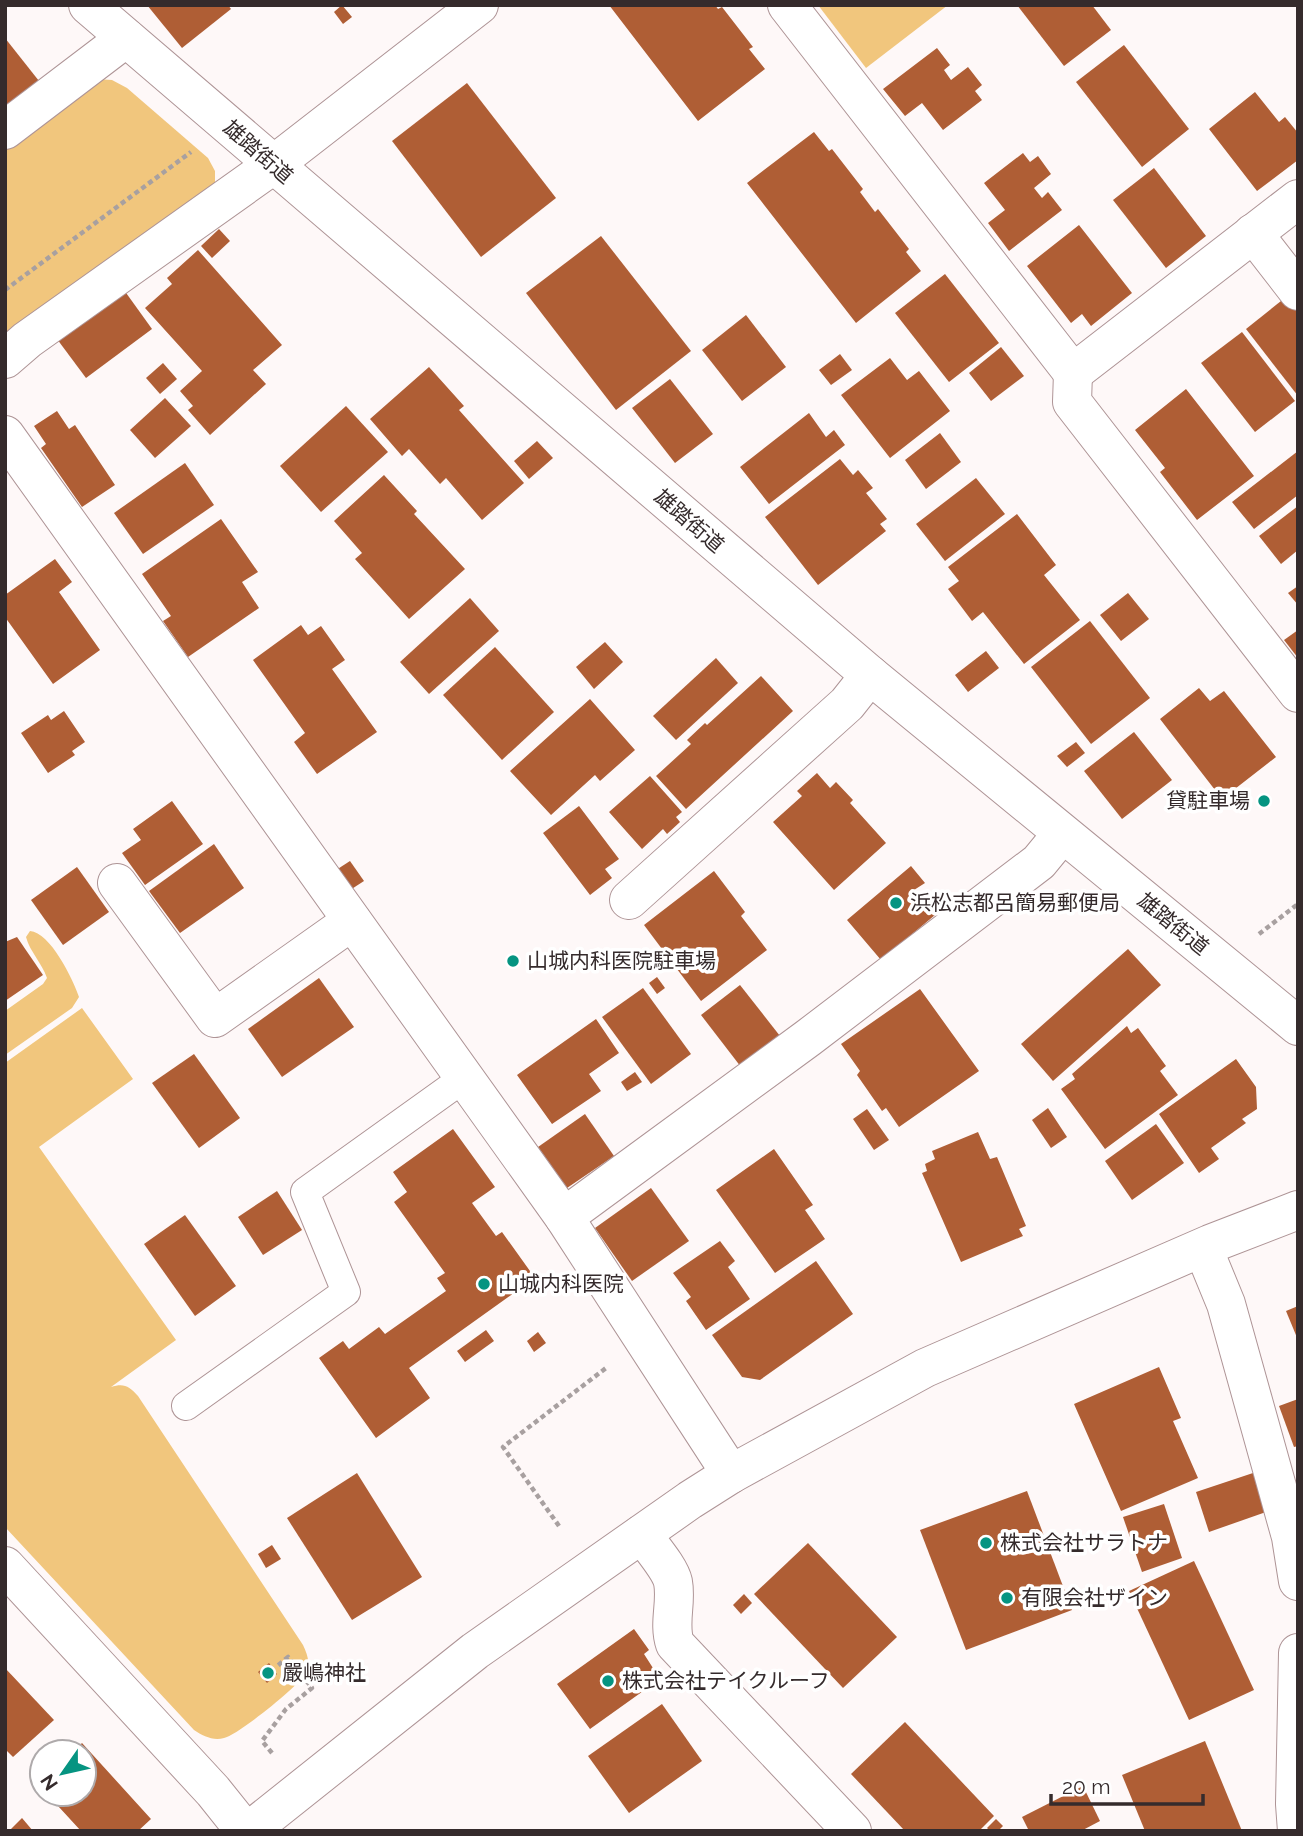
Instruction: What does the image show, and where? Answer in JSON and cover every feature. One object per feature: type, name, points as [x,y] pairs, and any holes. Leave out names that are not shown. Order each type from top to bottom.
[{"type":"street","name":"雄踏街道","points":[[88,5],[870,675],[1298,1026]]},
{"type":"street","points":[[5,359],[27,340],[273,165],[479,5]]},
{"type":"street","points":[[787,5],[1073,373],[1072,402],[1298,693]]},
{"type":"street","points":[[5,130],[126,38]]},
{"type":"street","points":[[1073,373],[1298,199]]},
{"type":"street","points":[[1253,233],[1298,291]]},
{"type":"street","points":[[5,435],[564,1217],[731,1474]]},
{"type":"street","points":[[629,901],[847,704],[870,675]]},
{"type":"street","points":[[564,1217],[808,1038],[1039,862],[1062,834]]},
{"type":"street","points":[[117,883],[215,1018],[352,921]]},
{"type":"street","points":[[5,1566],[247,1831],[466,1658],[731,1474],[925,1368],[1298,1210]]},
{"type":"street","points":[[1203,1248],[1226,1304],[1291,1538],[1298,1581]]},
{"type":"street","points":[[642,1534],[672,1578],[674,1599],[671,1632],[675,1644],[852,1831]]},
{"type":"street","points":[[1297,1831],[1295,1804],[1298,1653]]},
{"type":"lane","points":[[186,1406],[346,1292],[305,1192],[464,1078]]},
{"type":"path","points":[[5,290],[192,151]]},
{"type":"path","points":[[559,1526],[503,1447],[610,1366]]},
{"type":"path","points":[[275,1756],[262,1741],[286,1709],[312,1688],[288,1657],[276,1667]]},
{"type":"shaded area","points":[[818,5],[948,5],[866,68]]},
{"type":"shaded area","points":[[96,79],[112,80],[127,88],[208,158],[215,171],[215,187],[5,344],[5,145]]},
{"type":"shaded area","points":[[30,931],[38,933],[53,948],[72,979],[79,997],[72,1008],[5,1055],[5,1011],[43,984],[47,978],[26,937]]},
{"type":"shaded area","points":[[82,1008],[133,1079],[39,1147],[176,1340],[111,1387],[126,1386],[138,1396],[303,1645],[308,1657],[307,1671],[283,1697],[224,1738],[208,1737],[194,1730],[5,1527],[5,1063]]},
{"type":"building","points":[[147,5],[228,5],[231,9],[182,48]]},
{"type":"building","points":[[342,5],[352,17],[343,24],[334,12]]},
{"type":"building","points":[[609,5],[722,7],[753,47],[749,49],[765,69],[698,121]]},
{"type":"building","points":[[1017,5],[1092,5],[1111,30],[1064,66]]},
{"type":"building","points":[[5,38],[39,81],[5,106]]},
{"type":"building","points":[[1124,45],[1189,129],[1142,167],[1076,82]]},
{"type":"building","points":[[937,48],[950,65],[944,70],[951,80],[968,67],[982,85],[975,91],[982,100],[943,130],[922,103],[905,116],[883,89]]},
{"type":"building","points":[[467,83],[556,198],[481,257],[392,141]]},
{"type":"building","points":[[1255,92],[1279,122],[1285,117],[1298,133],[1298,160],[1257,191],[1209,129]]},
{"type":"building","points":[[814,132],[829,151],[832,149],[863,189],[860,192],[875,212],[878,209],[909,249],[906,252],[921,271],[856,323],[747,183]]},
{"type":"building","points":[[1023,153],[1030,162],[1038,156],[1051,174],[1034,188],[1042,198],[1048,192],[1062,210],[1009,251],[988,223],[1005,210],[984,183]]},
{"type":"building","points":[[1154,168],[1206,236],[1166,268],[1113,200]]},
{"type":"building","points":[[1079,225],[1132,293],[1091,326],[1082,314],[1071,323],[1027,266]]},
{"type":"building","points":[[219,229],[230,241],[212,258],[201,246]]},
{"type":"building","points":[[601,236],[691,351],[616,410],[526,293]]},
{"type":"building","points":[[198,250],[282,345],[253,370],[266,384],[210,435],[188,410],[193,406],[180,391],[202,371],[145,308],[172,284],[167,278]]},
{"type":"building","points":[[945,274],[999,343],[949,382],[895,313]]},
{"type":"building","points":[[124,290],[152,329],[86,378],[57,339]]},
{"type":"building","points":[[1286,297],[1298,312],[1298,396],[1246,329]]},
{"type":"building","points":[[746,315],[786,367],[742,401],[702,350]]},
{"type":"building","points":[[1242,332],[1295,401],[1255,432],[1201,363]]},
{"type":"building","points":[[1001,347],[1024,376],[991,401],[969,373]]},
{"type":"building","points":[[840,354],[852,370],[831,385],[819,370]]},
{"type":"building","points":[[890,358],[907,380],[919,371],[950,411],[890,458],[841,395]]},
{"type":"building","points":[[163,363],[177,379],[160,394],[146,378]]},
{"type":"building","points":[[429,367],[464,406],[459,410],[524,483],[482,520],[446,478],[440,484],[409,449],[402,456],[370,419]]},
{"type":"building","points":[[670,379],[713,434],[675,463],[632,408]]},
{"type":"building","points":[[1186,389],[1254,476],[1197,520],[1160,472],[1165,468],[1135,430]]},
{"type":"building","points":[[165,398],[191,426],[155,458],[130,430]]},
{"type":"building","points":[[346,406],[388,452],[321,512],[280,466]]},
{"type":"building","points":[[57,411],[69,429],[75,425],[115,485],[82,507],[41,448],[46,444],[34,426]]},
{"type":"building","points":[[809,413],[826,437],[834,430],[845,445],[769,504],[740,467]]},
{"type":"building","points":[[940,433],[961,462],[926,489],[905,460]]},
{"type":"building","points":[[537,441],[553,458],[529,479],[514,461]]},
{"type":"building","points":[[1298,451],[1298,495],[1254,529],[1232,502]]},
{"type":"building","points":[[840,459],[853,475],[858,470],[873,488],[866,493],[887,519],[880,524],[886,531],[818,585],[765,517]]},
{"type":"building","points":[[185,463],[214,505],[143,554],[114,513]]},
{"type":"building","points":[[384,475],[417,511],[414,514],[465,569],[409,619],[355,559],[362,553],[334,521]]},
{"type":"building","points":[[976,478],[1005,514],[945,561],[916,524]]},
{"type":"building","points":[[1298,506],[1298,550],[1281,564],[1259,536]]},
{"type":"building","points":[[1017,514],[1056,565],[1044,575],[1080,620],[1024,664],[983,612],[972,621],[948,589],[959,581],[948,567]]},
{"type":"building","points":[[221,519],[258,572],[242,582],[259,608],[188,657],[163,621],[171,616],[142,574]]},
{"type":"building","points":[[55,559],[72,582],[59,592],[100,650],[53,684],[5,617],[5,595]]},
{"type":"building","points":[[1298,586],[1298,605],[1288,593]]},
{"type":"building","points":[[1128,593],[1149,619],[1121,641],[1100,615]]},
{"type":"building","points":[[470,598],[499,631],[429,694],[400,662]]},
{"type":"building","points":[[1090,621],[1150,698],[1091,744],[1031,667]]},
{"type":"building","points":[[301,625],[308,635],[321,626],[345,660],[332,669],[377,732],[317,774],[294,742],[305,733],[253,660]]},
{"type":"building","points":[[1298,630],[1298,658],[1284,640]]},
{"type":"building","points":[[605,642],[623,662],[594,689],[576,667]]},
{"type":"building","points":[[495,647],[554,712],[502,760],[443,695]]},
{"type":"building","points":[[986,651],[999,668],[968,692],[955,675]]},
{"type":"building","points":[[716,658],[738,683],[676,740],[653,716]]},
{"type":"building","points":[[761,676],[793,711],[686,809],[656,776],[691,744],[687,740]]},
{"type":"building","points":[[1199,688],[1210,701],[1224,691],[1276,757],[1222,799],[1160,719]]},
{"type":"building","points":[[590,699],[635,750],[600,781],[595,775],[551,815],[510,771]]},
{"type":"building","points":[[64,711],[85,742],[72,751],[75,755],[48,773],[21,733],[48,715],[51,720]]},
{"type":"building","points":[[1134,732],[1172,780],[1122,819],[1084,771]]},
{"type":"building","points":[[1076,742],[1085,753],[1067,767],[1057,756]]},
{"type":"building","points":[[817,773],[830,788],[836,782],[853,800],[850,803],[886,843],[834,890],[773,822],[802,796],[797,791]]},
{"type":"building","points":[[650,776],[682,812],[676,817],[680,822],[667,834],[663,829],[642,849],[609,812]]},
{"type":"building","points":[[172,801],[203,844],[145,885],[122,853],[141,840],[133,829]]},
{"type":"building","points":[[579,806],[619,859],[605,869],[612,878],[590,895],[543,833]]},
{"type":"building","points":[[214,844],[244,888],[180,933],[149,891]]},
{"type":"building","points":[[350,861],[364,881],[347,892],[333,872]]},
{"type":"building","name":"浜松志都呂簡易郵便局","points":[[911,866],[925,883],[914,890],[935,915],[881,960],[847,920]]},
{"type":"building","points":[[77,867],[109,912],[63,945],[31,900]]},
{"type":"building","points":[[714,871],[745,912],[741,916],[767,950],[701,1001],[644,925]]},
{"type":"building","points":[[17,937],[43,975],[5,1001],[5,942]]},
{"type":"building","points":[[1128,949],[1161,985],[1053,1081],[1021,1044]]},
{"type":"building","points":[[657,977],[665,988],[657,994],[649,983]]},
{"type":"building","points":[[319,978],[354,1027],[282,1077],[248,1029]]},
{"type":"building","points":[[740,985],[780,1036],[741,1067],[701,1015]]},
{"type":"building","points":[[643,988],[691,1054],[651,1084],[602,1017]]},
{"type":"building","points":[[920,989],[979,1071],[899,1127],[886,1108],[882,1111],[857,1075],[860,1071],[841,1044]]},
{"type":"building","points":[[596,1019],[619,1053],[589,1074],[601,1091],[552,1124],[517,1075]]},
{"type":"building","points":[[1127,1026],[1131,1033],[1138,1028],[1166,1066],[1160,1071],[1178,1095],[1105,1149],[1061,1089],[1075,1079],[1072,1074]]},
{"type":"building","points":[[194,1054],[240,1118],[199,1148],[152,1083]]},
{"type":"building","points":[[1236,1059],[1256,1087],[1257,1109],[1242,1119],[1246,1123],[1211,1148],[1219,1159],[1199,1173],[1159,1114]]},
{"type":"building","points":[[635,1072],[642,1082],[627,1091],[621,1082]]},
{"type":"building","points":[[1048,1108],[1067,1137],[1051,1148],[1032,1120]]},
{"type":"building","points":[[867,1109],[889,1140],[874,1150],[853,1119]]},
{"type":"building","points":[[585,1114],[614,1156],[567,1188],[538,1147]]},
{"type":"building","points":[[1156,1124],[1184,1163],[1132,1200],[1105,1161]]},
{"type":"building","name":"山城内科医院","points":[[453,1129],[495,1187],[472,1203],[496,1236],[502,1232],[535,1278],[409,1368],[430,1398],[376,1438],[319,1358],[343,1341],[349,1349],[379,1327],[385,1334],[446,1291],[437,1278],[445,1273],[394,1202],[407,1192],[393,1172]]},
{"type":"building","points":[[978,1132],[990,1159],[997,1157],[1026,1226],[1019,1229],[1023,1236],[961,1262],[922,1173],[927,1171],[925,1164],[935,1159],[932,1151]]},
{"type":"building","points":[[774,1149],[813,1205],[805,1210],[825,1239],[775,1273],[716,1190]]},
{"type":"building","points":[[651,1188],[689,1241],[632,1281],[595,1228]]},
{"type":"building","points":[[277,1191],[302,1230],[263,1255],[238,1217]]},
{"type":"building","points":[[185,1215],[236,1286],[195,1316],[144,1244]]},
{"type":"building","points":[[720,1241],[735,1261],[728,1267],[750,1299],[706,1330],[686,1301],[691,1297],[673,1273]]},
{"type":"building","points":[[816,1261],[853,1314],[760,1380],[742,1377],[712,1335]]},
{"type":"building","points":[[1298,1306],[1298,1340],[1286,1311]]},
{"type":"building","points":[[486,1330],[494,1341],[465,1362],[457,1351]]},
{"type":"building","points":[[538,1332],[546,1343],[534,1352],[527,1341]]},
{"type":"building","points":[[1159,1367],[1181,1418],[1173,1421],[1198,1478],[1121,1511],[1074,1404]]},
{"type":"building","points":[[1298,1399],[1298,1446],[1294,1447],[1279,1406]]},
{"type":"building","points":[[357,1473],[422,1577],[352,1620],[287,1518]]},
{"type":"building","points":[[1253,1473],[1266,1512],[1209,1532],[1196,1492]]},
{"type":"building","points":[[1027,1491],[1072,1610],[966,1650],[920,1530]]},
{"type":"building","points":[[1164,1504],[1182,1558],[1142,1572],[1123,1517]]},
{"type":"building","points":[[808,1543],[897,1637],[843,1688],[754,1594]]},
{"type":"building","points":[[272,1545],[281,1559],[266,1568],[258,1554]]},
{"type":"building","points":[[1194,1561],[1254,1690],[1189,1720],[1129,1591]]},
{"type":"building","points":[[744,1594],[752,1603],[741,1614],[733,1605]]},
{"type":"building","points":[[634,1629],[649,1650],[644,1654],[660,1679],[590,1729],[557,1684]]},
{"type":"building","name":"嚴嶋神社","points":[[269,1663],[277,1674],[267,1683],[258,1672]]},
{"type":"building","points":[[5,1668],[54,1720],[34,1738],[28,1738],[28,1743],[13,1757],[5,1749]]},
{"type":"building","points":[[662,1704],[702,1761],[629,1813],[588,1756]]},
{"type":"building","points":[[905,1722],[994,1816],[979,1831],[905,1831],[851,1774]]},
{"type":"building","points":[[1205,1741],[1242,1831],[1145,1831],[1122,1775]]},
{"type":"building","points":[[98,1761],[151,1819],[138,1831],[81,1831],[60,1808],[98,1808]]},
{"type":"building","points":[[1083,1786],[1100,1821],[1081,1831],[1029,1831],[1022,1817]]},
{"type":"building","points":[[22,1818],[33,1831],[9,1831]]},
{"type":"building","points":[[996,1819],[1003,1826],[998,1831],[990,1831],[987,1828]]},
{"type":"place","name":"貸駐車場","points":[[1264,801]]},
{"type":"place","name":"浜松志都呂簡易郵便局","points":[[896,903]]},
{"type":"place","name":"山城内科医院駐車場","points":[[513,961]]},
{"type":"place","name":"山城内科医院","points":[[484,1284]]},
{"type":"place","name":"株式会社サラトナ","points":[[986,1543]]},
{"type":"place","name":"有限会社ザイン","points":[[1007,1598]]},
{"type":"place","name":"嚴嶋神社","points":[[268,1673]]},
{"type":"place","name":"株式会社テイクルーフ","points":[[608,1681]]}]
